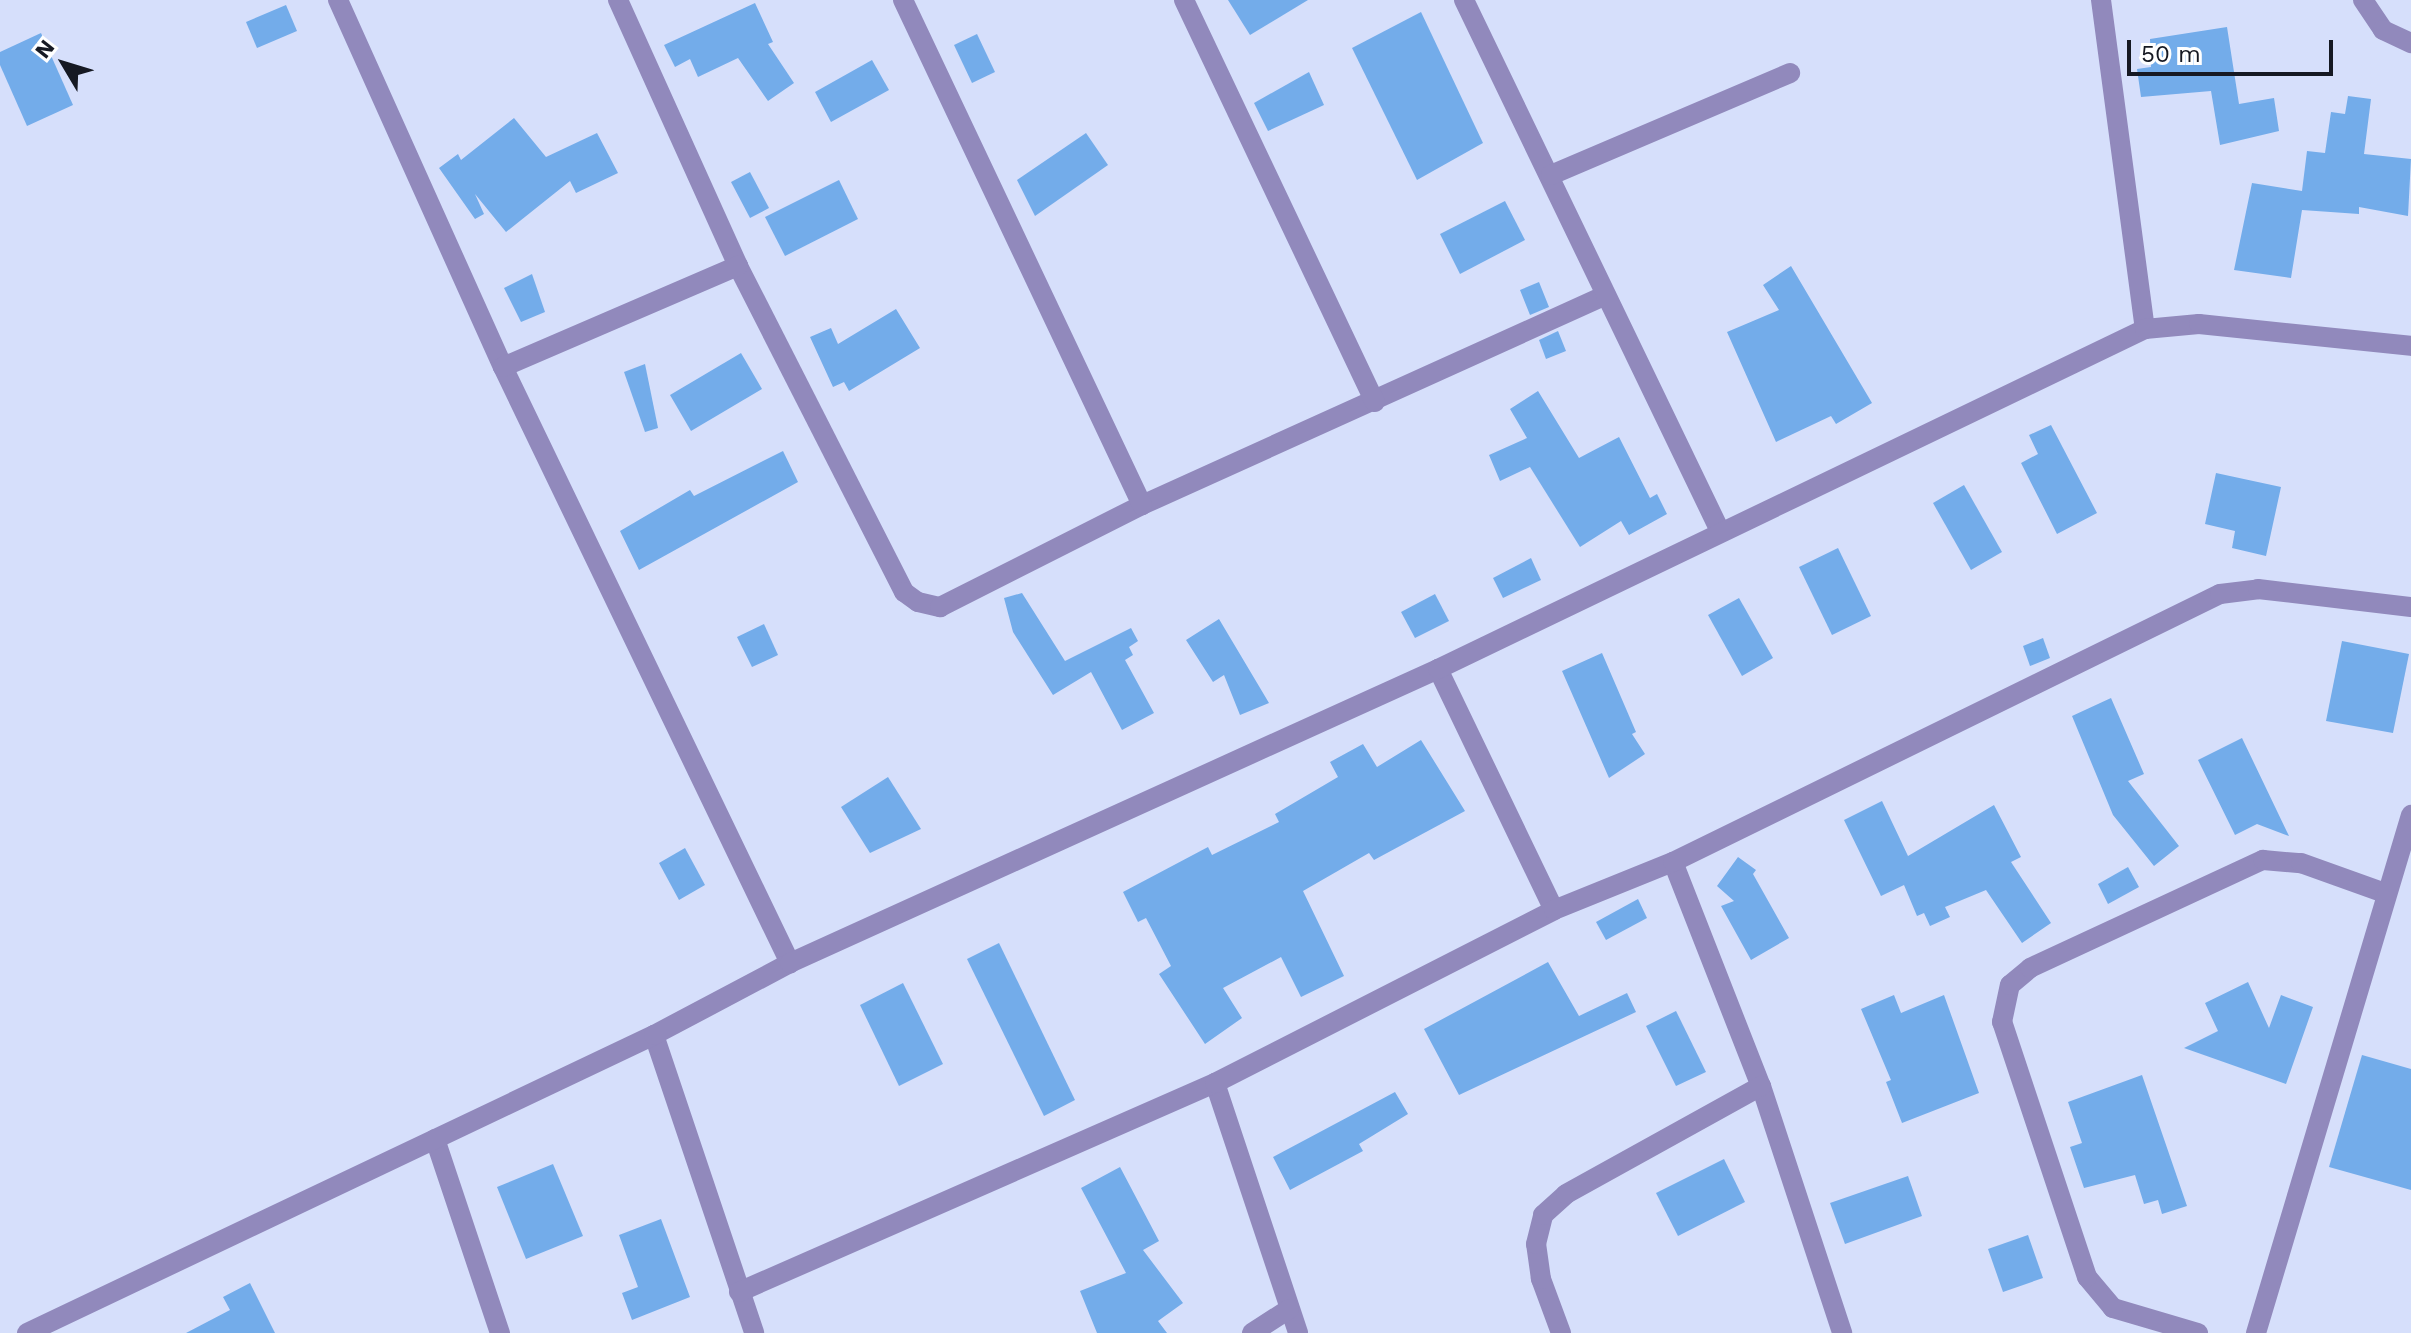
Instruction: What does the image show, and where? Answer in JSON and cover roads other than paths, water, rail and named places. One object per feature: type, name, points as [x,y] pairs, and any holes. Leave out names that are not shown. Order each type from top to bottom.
[{"type":"street","points":[[338,0],[503,367],[790,963]]},
{"type":"street","points":[[618,0],[738,266],[904,592],[918,602],[940,607],[1142,505],[1606,295]]},
{"type":"street","points":[[903,0],[1142,505]]},
{"type":"street","points":[[1184,0],[1375,402]]},
{"type":"street","points":[[1464,0],[1720,531]]},
{"type":"street","points":[[2101,0],[2145,329]]},
{"type":"street","points":[[2363,0],[2383,30],[2411,43]]},
{"type":"street","points":[[1551,175],[1790,73]]},
{"type":"street","points":[[503,367],[738,266]]},
{"type":"street","points":[[27,1333],[654,1035],[790,963],[1438,669],[2145,329],[2199,324],[2411,346]]},
{"type":"street","points":[[739,1292],[1215,1083],[1554,910],[1673,862],[2220,594],[2258,589],[2411,607]]},
{"type":"street","points":[[1438,669],[1554,910]]},
{"type":"street","points":[[2256,1333],[2385,893],[2411,815]]},
{"type":"street","points":[[2198,1333],[2113,1308],[2087,1277],[2002,1022],[2010,985],[2030,968],[2263,860],[2301,863],[2385,893]]},
{"type":"street","points":[[1673,862],[1761,1086],[1842,1333]]},
{"type":"street","points":[[654,1035],[754,1333]]},
{"type":"street","points":[[1215,1083],[1298,1333]]},
{"type":"street","points":[[1561,1333],[1541,1279],[1536,1244],[1543,1215],[1566,1194],[1761,1086]]},
{"type":"street","points":[[435,1139],[500,1333]]},
{"type":"street","points":[[1252,1333],[1289,1309]]}]
